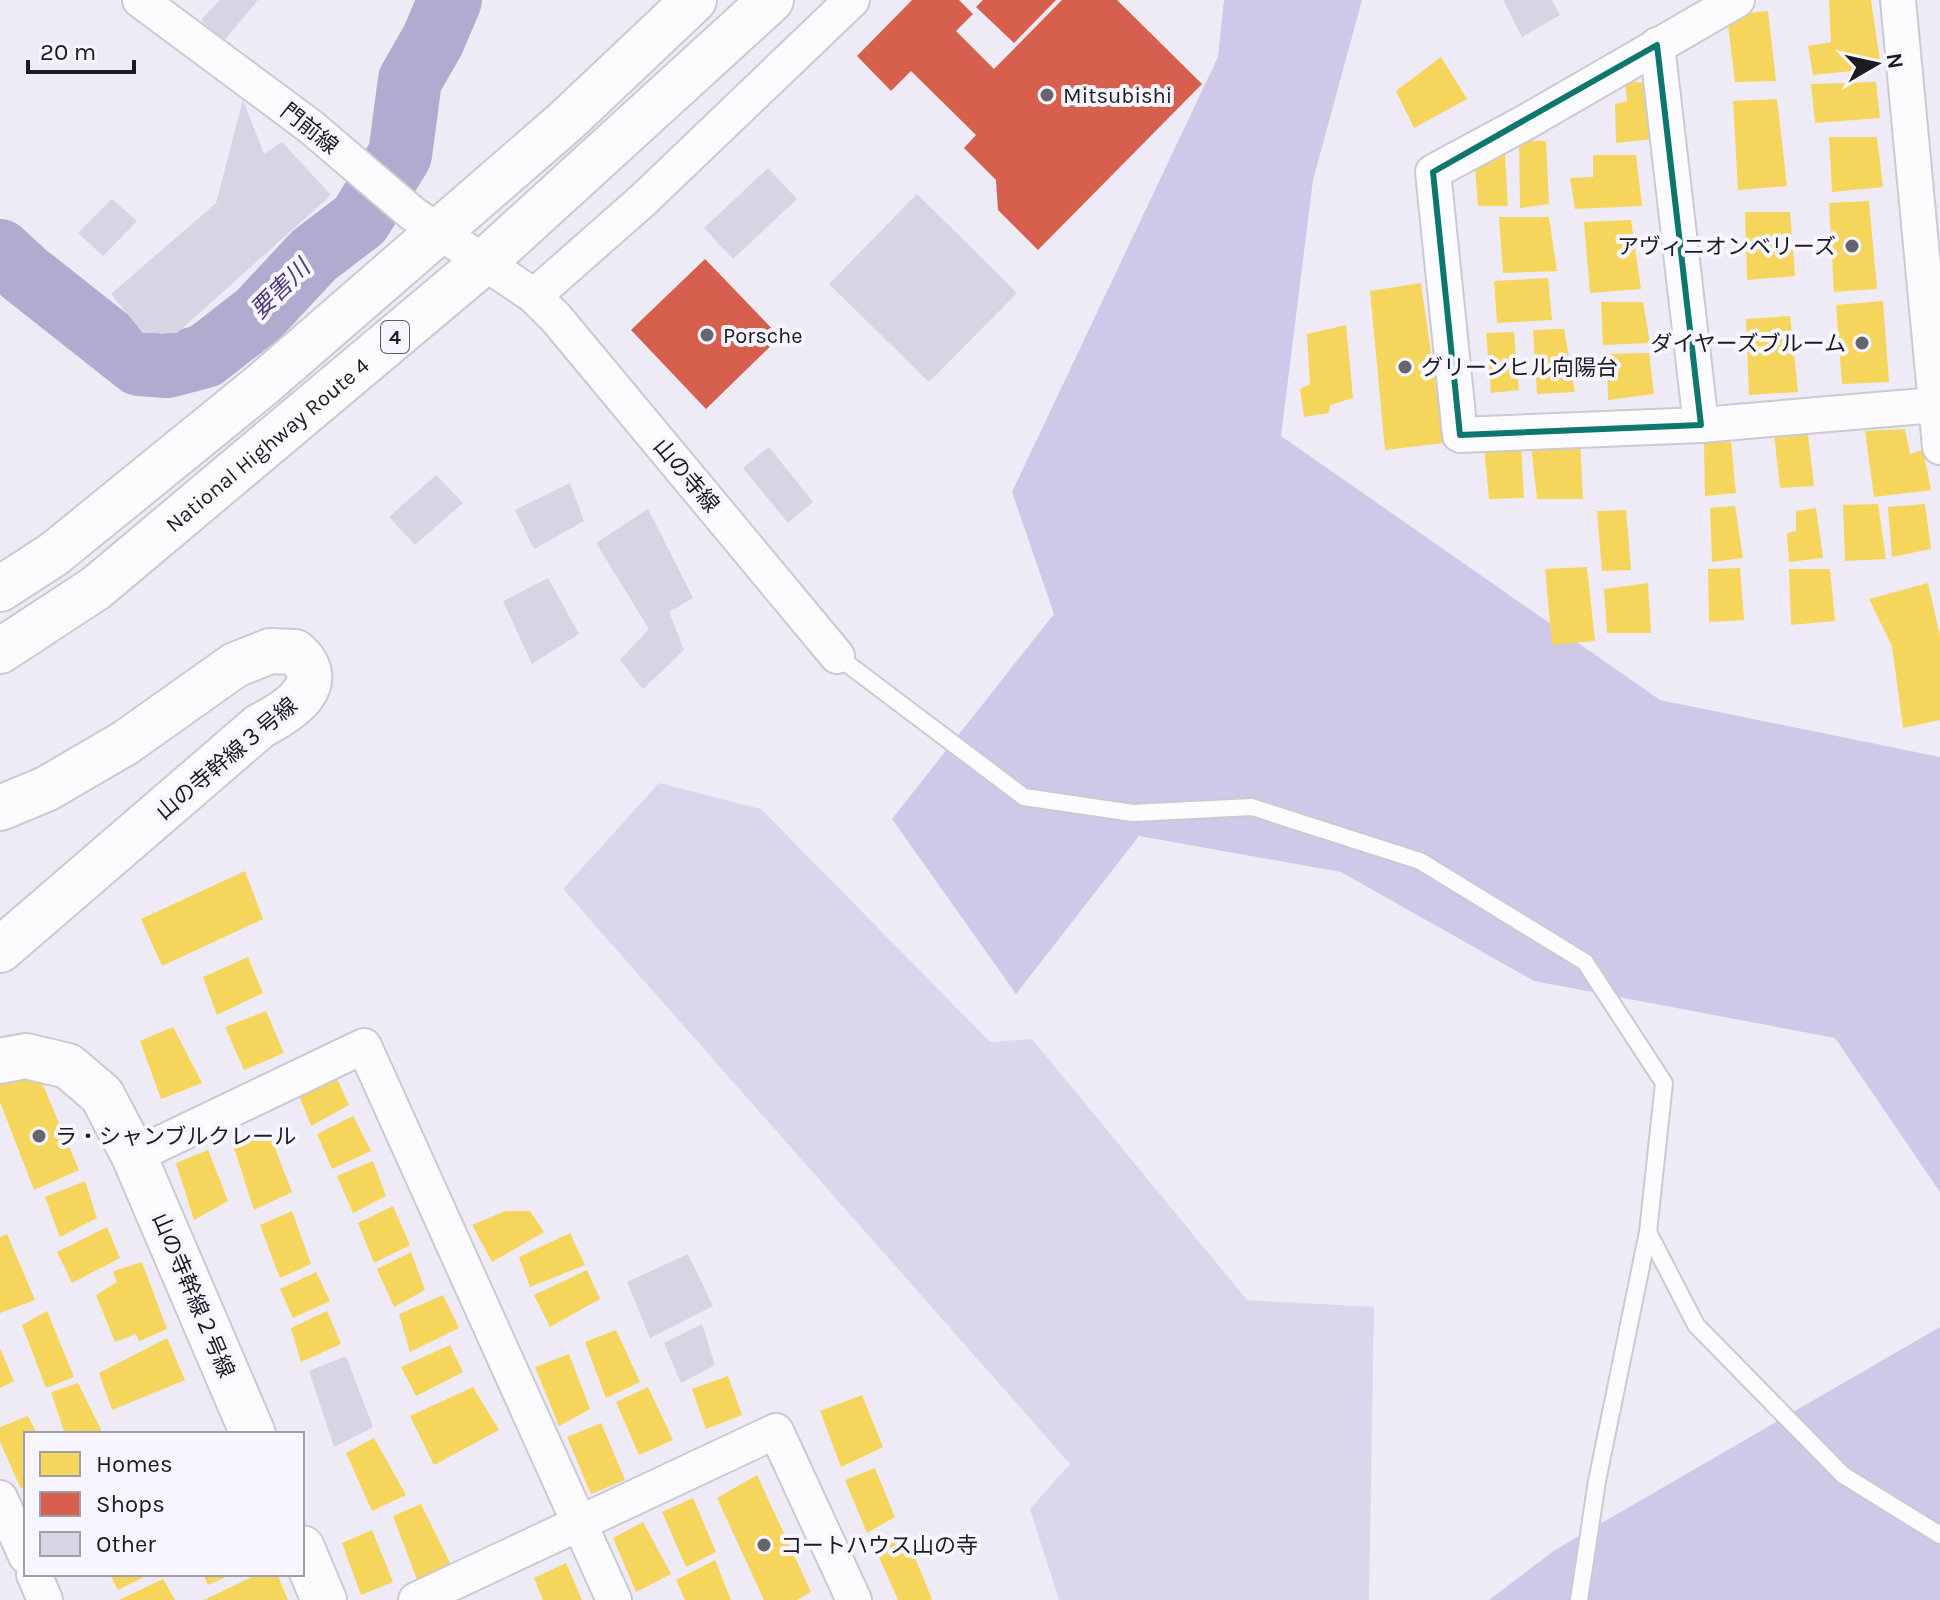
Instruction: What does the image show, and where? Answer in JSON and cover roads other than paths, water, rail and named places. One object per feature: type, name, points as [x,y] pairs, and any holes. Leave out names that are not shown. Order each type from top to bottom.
[{"type":"main road","name":"4","points":[[0,589],[54,554],[214,424],[565,122],[694,0]]},
{"type":"main road","name":"National Highway Route 4","points":[[0,651],[96,588],[483,263],[771,0]]},
{"type":"main road","name":"山の寺幹線３号線","points":[[0,808],[46,789],[125,743],[235,665],[270,651],[295,652],[307,662],[310,676],[304,693],[288,711],[260,726],[0,950]]},
{"type":"main road","points":[[0,1061],[26,1056],[68,1066],[102,1095],[134,1156]]},
{"type":"main road","name":"山の寺幹線２号線","points":[[134,1156],[252,1432]]},
{"type":"main road","points":[[304,1553],[324,1600]]},
{"type":"street","name":"門前線","points":[[140,0],[311,127],[439,232]]},
{"type":"street","points":[[534,296],[642,201],[852,0]]},
{"type":"street","points":[[1737,0],[1433,172],[1460,435],[1701,425],[1935,405]]},
{"type":"street","points":[[1898,0],[1940,447]]},
{"type":"street","points":[[1657,45],[1701,425]]},
{"type":"street","name":"山の寺線","points":[[439,232],[534,296],[556,318],[837,656]]},
{"type":"street","points":[[134,1156],[364,1046],[614,1600]]},
{"type":"street","points":[[416,1600],[776,1431],[854,1600]]},
{"type":"street","points":[[0,1498],[24,1552]]},
{"type":"street","points":[[35,1576],[45,1600]]},
{"type":"lane","points":[[837,656],[1024,797],[1133,813],[1252,807],[1420,861],[1585,962],[1664,1083],[1648,1232],[1597,1481],[1579,1600]]},
{"type":"lane","points":[[1648,1232],[1696,1325],[1843,1475],[1940,1535]]},
{"type":"waterway","name":"要害川","points":[[0,251],[139,364],[167,366],[205,356],[259,314],[314,255],[360,220],[400,155],[410,80],[433,40],[450,0]]},
{"type":"place","name":"Mitsubishi","points":[[1047,95]]},
{"type":"place","name":"アヴィニオンベリーズ","points":[[1852,246]]},
{"type":"place","name":"Porsche","points":[[707,335]]},
{"type":"place","name":"ダイヤーズブルーム","points":[[1862,343]]},
{"type":"place","name":"グリーンヒル向陽台","points":[[1405,367]]},
{"type":"place","name":"ラ・シャンブルクレール","points":[[39,1136]]},
{"type":"place","name":"コートハウス山の寺","points":[[764,1545]]}]
